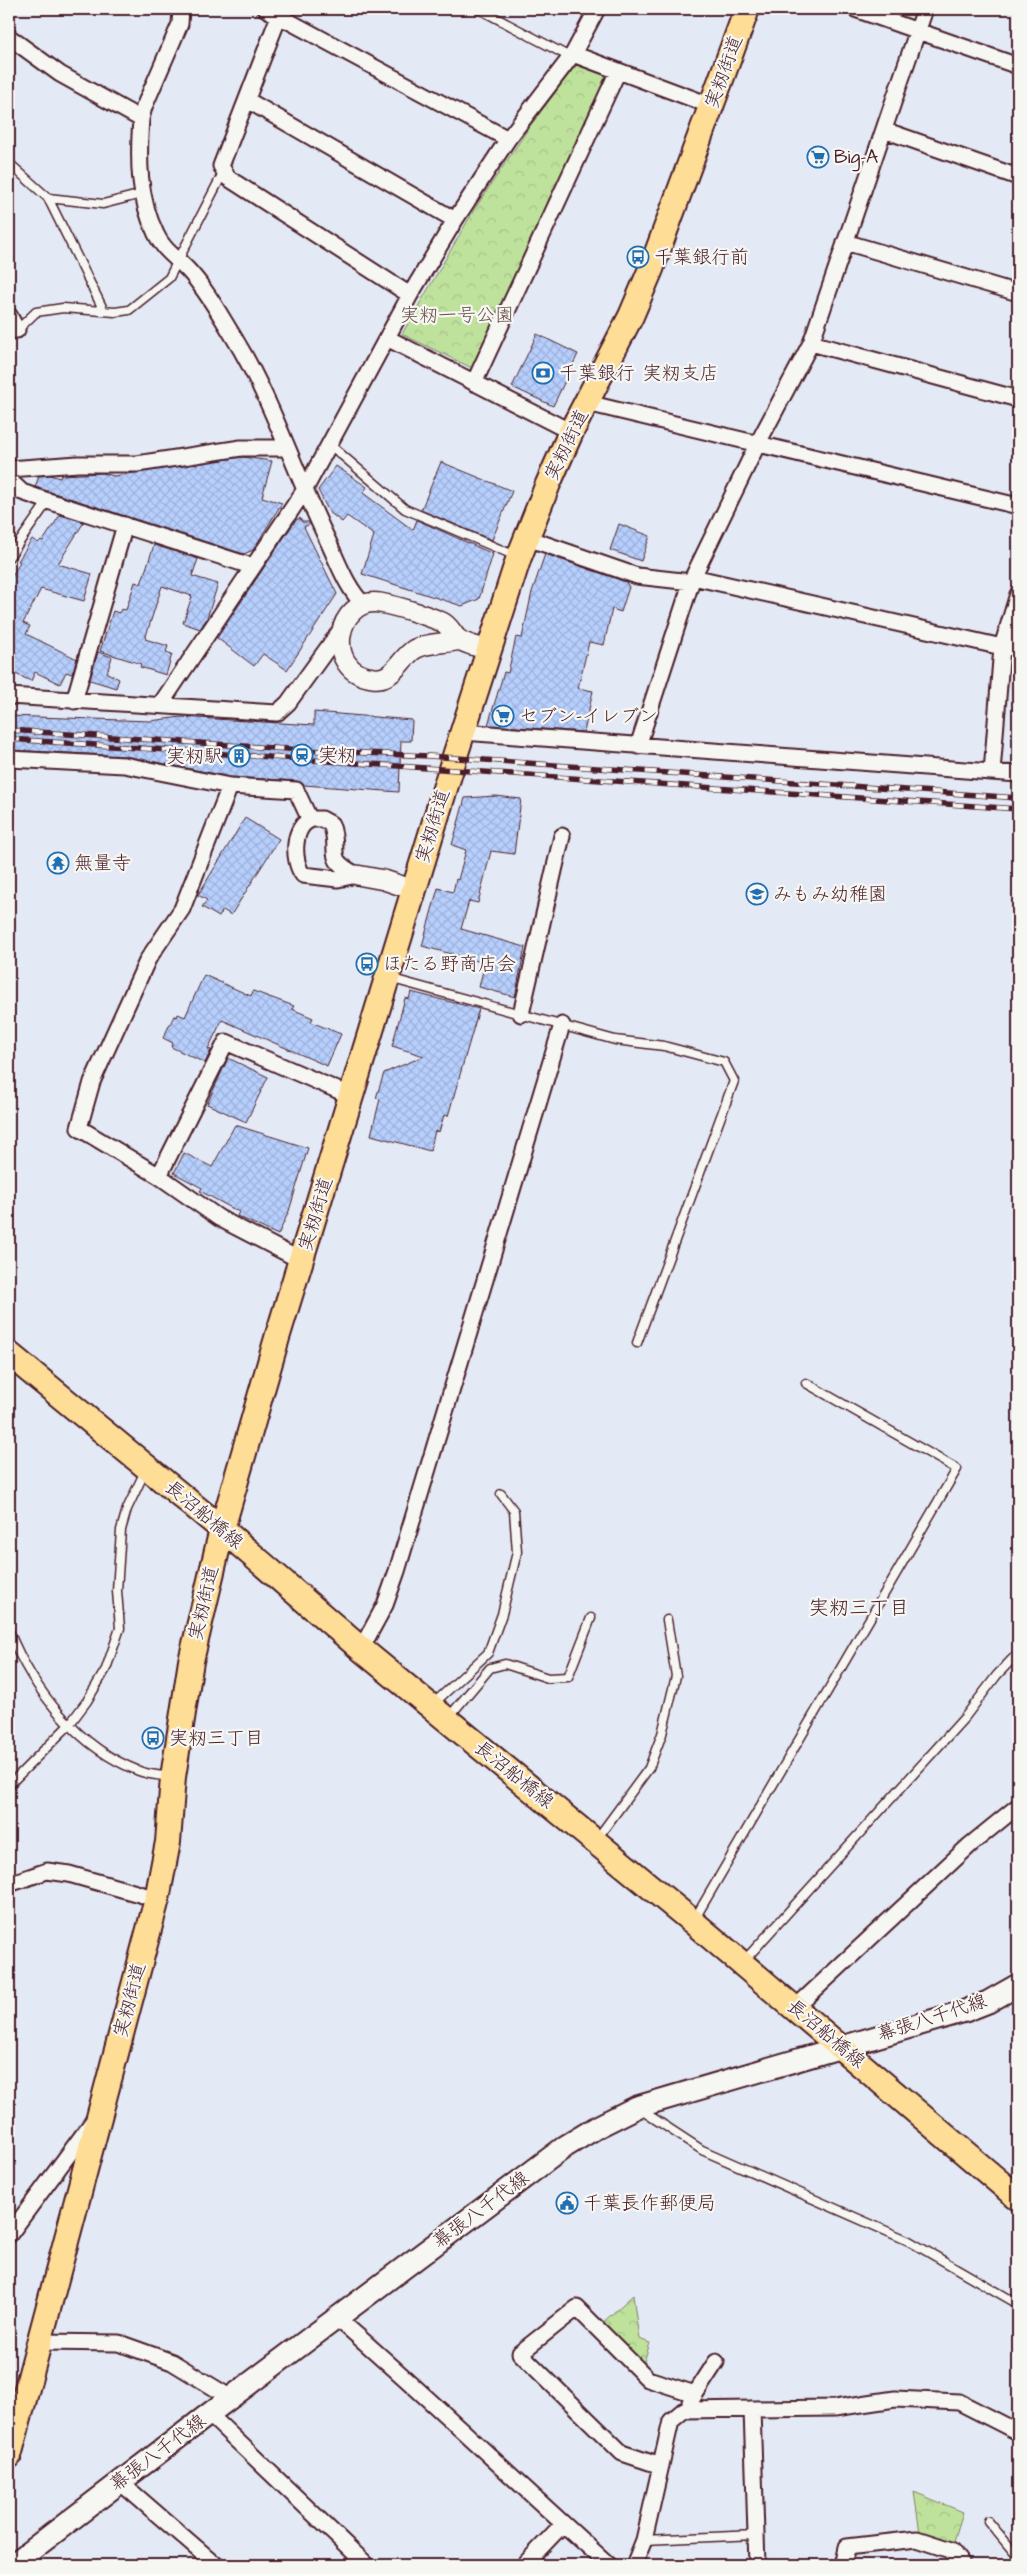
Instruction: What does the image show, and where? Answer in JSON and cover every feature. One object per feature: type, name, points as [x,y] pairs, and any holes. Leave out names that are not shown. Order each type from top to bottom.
[{"type":"main road","name":"実籾街道","points":[[9,2456],[157,1899],[168,1842],[173,1777],[191,1661],[222,1528],[387,978],[463,732],[523,548],[571,432],[631,316],[651,270],[746,9]]},
{"type":"main road","name":"長沼船橋線","points":[[9,1354],[222,1528],[361,1650],[693,1922],[1018,2198]]},
{"type":"main road","name":"幕張八千代線","points":[[12,2565],[336,2318],[566,2146],[599,2126],[637,2107],[965,2011],[988,2002],[1018,1985]]},
{"type":"street","points":[[181,9],[180,24],[144,107],[141,119],[138,157],[142,194],[156,235],[168,252],[189,271],[234,338],[257,381],[304,491],[351,590],[364,605]]},
{"type":"street","points":[[855,9],[1018,66]]},
{"type":"street","points":[[638,746],[692,580],[758,443],[811,343],[925,9]]},
{"type":"street","points":[[160,705],[251,566],[304,491],[410,295],[455,220],[508,139],[572,55],[592,10]]},
{"type":"street","points":[[410,295],[228,178],[221,166],[247,100],[272,12],[508,139]]},
{"type":"street","points":[[9,37],[60,74],[141,119]]},
{"type":"street","points":[[572,55],[712,106]]},
{"type":"street","points":[[474,383],[618,71]]},
{"type":"street","points":[[247,100],[455,220]]},
{"type":"street","points":[[884,130],[1018,177]]},
{"type":"street","points":[[845,242],[1018,293]]},
{"type":"street","points":[[9,315],[13,334]]},
{"type":"street","points":[[387,338],[571,432]]},
{"type":"street","points":[[811,343],[1018,399]]},
{"type":"street","points":[[587,403],[1018,506]]},
{"type":"street","points":[[9,468],[78,464],[137,464],[241,448],[286,448]]},
{"type":"street","points":[[9,480],[22,492],[251,566]]},
{"type":"street","points":[[74,701],[125,525]]},
{"type":"street","points":[[523,548],[638,576],[692,580],[1002,647],[1018,648]]},
{"type":"street","points":[[992,772],[1002,647],[1018,594]]},
{"type":"street","points":[[9,696],[277,713],[288,703],[352,613],[364,605],[379,602],[443,623],[459,640]]},
{"type":"street","points":[[340,632],[339,644],[343,659],[358,672],[374,678],[384,678],[394,671],[412,651],[423,645],[459,640],[489,650]]},
{"type":"street","points":[[463,732],[1018,774]]},
{"type":"street","points":[[9,760],[124,765],[230,786],[296,790],[310,820]]},
{"type":"street","points":[[230,786],[182,909],[148,959],[92,1082],[79,1128],[159,1176],[219,1218],[302,1262]]},
{"type":"street","points":[[357,875],[338,879],[303,875],[298,869],[294,855],[302,826],[310,820],[322,819],[331,824],[336,861],[340,867],[357,875],[384,880],[414,890]]},
{"type":"street","points":[[521,1014],[562,836]]},
{"type":"street","points":[[361,1650],[382,1612],[397,1571],[562,1025]]},
{"type":"street","points":[[159,1176],[226,1042],[352,1096]]},
{"type":"street","points":[[795,2008],[970,1845],[1018,1806]]},
{"type":"street","points":[[9,1884],[47,1871],[69,1874],[157,1899]]},
{"type":"street","points":[[9,2235],[102,2108]]},
{"type":"street","points":[[662,2466],[622,2453],[520,2353],[577,2308],[648,2379],[696,2394]]},
{"type":"street","points":[[336,2318],[408,2380],[563,2524],[610,2565]]},
{"type":"street","points":[[40,2342],[119,2343],[172,2362],[231,2398]]},
{"type":"street","points":[[634,2565],[644,2540],[671,2421],[684,2410],[716,2362]]},
{"type":"street","points":[[684,2410],[835,2408],[895,2399],[959,2402],[1018,2432]]},
{"type":"street","points":[[752,2409],[757,2565]]},
{"type":"street","points":[[210,2414],[367,2565]]},
{"type":"street","points":[[120,2482],[216,2565]]},
{"type":"street","points":[[524,2565],[563,2524]]},
{"type":"street","points":[[843,2565],[847,2547],[917,2539],[951,2550],[962,2565]]},
{"type":"lane","points":[[479,9],[572,55]]},
{"type":"lane","points":[[9,163],[48,198],[104,312]]},
{"type":"lane","points":[[13,334],[36,312],[64,308],[104,312],[129,310],[169,278],[224,171]]},
{"type":"lane","points":[[48,198],[103,204],[142,194]]},
{"type":"lane","points":[[329,444],[405,508],[523,548]]},
{"type":"lane","points":[[9,557],[48,501]]},
{"type":"lane","points":[[387,978],[614,1040],[664,1046],[724,1062],[734,1081],[637,1343]]},
{"type":"lane","points":[[693,1922],[957,1469],[806,1383]]},
{"type":"lane","points":[[9,1785],[69,1725],[87,1701],[106,1669],[120,1628],[117,1591],[121,1530],[127,1510],[146,1467]]},
{"type":"lane","points":[[439,1713],[488,1654],[502,1614],[517,1552],[514,1510],[501,1494]]},
{"type":"lane","points":[[439,1713],[490,1668],[506,1664],[548,1678],[568,1677],[591,1618]]},
{"type":"lane","points":[[595,1842],[649,1768],[662,1734],[676,1676],[667,1620]]},
{"type":"lane","points":[[9,1631],[16,1648],[41,1688],[69,1725],[98,1750],[140,1772],[173,1777]]},
{"type":"lane","points":[[742,1963],[965,1717],[997,1675],[1018,1653]]},
{"type":"lane","points":[[637,2107],[702,2150],[910,2241],[1018,2304]]},
{"type":"lane","points":[[988,2521],[1018,2557]]},
{"type":"lane","points":[[644,2540],[756,2535]]},
{"type":"green space","name":"実籾一号公園","points":[[576,65],[609,77],[474,369],[402,334],[474,210],[530,126]]},
{"type":"green space","points":[[633,2295],[639,2339],[650,2343],[642,2368],[600,2325]]},
{"type":"green space","points":[[914,2492],[963,2512],[953,2544],[920,2533]]},
{"type":"building","points":[[537,334],[578,354],[553,406],[512,387]]},
{"type":"building","points":[[242,457],[272,461],[262,497],[282,503],[253,550],[244,554],[35,487],[39,476],[50,475],[60,478],[61,475],[103,473],[114,476]]},
{"type":"building","points":[[441,462],[512,491],[492,540],[421,510]]},
{"type":"building","points":[[336,466],[367,487],[363,493],[413,530],[417,520],[493,554],[479,599],[462,606],[362,574],[374,535],[347,516],[342,522],[329,512],[318,490]]},
{"type":"building","points":[[60,515],[84,522],[58,564],[92,574],[84,601],[41,589],[23,623],[30,626],[26,634],[77,659],[72,674],[66,672],[60,684],[35,672],[31,681],[9,671],[9,582],[20,562],[18,561],[32,539],[38,543],[41,540],[43,541]]},
{"type":"building","points":[[300,518],[302,522],[309,522],[310,524],[304,527],[337,594],[287,670],[263,654],[254,666],[217,638],[295,521]]},
{"type":"building","points":[[619,524],[650,536],[641,561],[610,550]]},
{"type":"building","points":[[154,545],[198,559],[192,576],[218,584],[207,618],[200,629],[183,623],[192,596],[162,586],[145,639],[168,646],[166,652],[172,654],[166,675],[140,667],[141,664],[100,651],[113,611],[119,613],[121,609],[126,610],[135,582],[141,584]]},
{"type":"building","points":[[545,554],[626,582],[629,587],[621,612],[612,609],[604,645],[589,642],[578,688],[593,691],[584,732],[488,725],[504,672],[508,673],[516,637],[522,638],[532,592]]},
{"type":"building","points":[[98,652],[112,657],[107,673],[119,679],[116,688],[90,680]]},
{"type":"building","name":"実籾駅","points":[[314,712],[412,720],[411,741],[401,741],[399,792],[304,785],[297,781],[231,777],[125,756],[9,750],[9,716],[150,721],[181,717],[314,725]]},
{"type":"building","points":[[496,796],[521,799],[514,854],[491,851],[478,903],[469,901],[461,929],[525,947],[515,997],[479,987],[485,963],[422,946],[438,888],[453,892],[456,879],[458,880],[466,850],[452,845],[465,798]]},
{"type":"building","points":[[245,818],[279,839],[231,915],[223,910],[219,917],[202,907],[207,900],[198,895]]},
{"type":"building","points":[[204,975],[251,996],[253,991],[294,1006],[292,1009],[313,1018],[311,1022],[341,1034],[327,1066],[222,1020],[208,1049],[211,1050],[205,1063],[171,1047],[173,1043],[163,1038],[174,1016],[177,1017],[178,1014],[185,1017]]},
{"type":"building","points":[[411,992],[479,1009],[448,1116],[444,1115],[439,1132],[435,1131],[430,1151],[371,1135],[380,1099],[376,1098],[384,1073],[424,1056],[392,1046],[405,998],[409,999]]},
{"type":"building","points":[[228,1058],[268,1077],[246,1122],[207,1104]]},
{"type":"building","points":[[235,1125],[308,1148],[289,1211],[278,1235],[237,1216],[239,1212],[200,1191],[202,1188],[174,1173],[184,1153],[212,1167]]},
{"type":"railway","points":[[9,730],[302,750],[429,756],[1018,798]]},
{"type":"railway","points":[[9,739],[1018,809]]},
{"type":"place","name":"Big-A","points":[[818,157]]},
{"type":"place","name":"千葉銀行前","points":[[638,257]]},
{"type":"place","name":"千葉銀行 実籾支店","points":[[543,373]]},
{"type":"place","name":"セブン-イレブン","points":[[503,716]]},
{"type":"place","name":"実籾","points":[[302,755]]},
{"type":"place","name":"実籾駅","points":[[239,756]]},
{"type":"place","name":"無量寺","points":[[58,863]]},
{"type":"place","name":"みもみ幼稚園","points":[[757,894]]},
{"type":"place","name":"ほたる野商店会","points":[[367,964]]},
{"type":"place","name":"実籾三丁目","points":[[153,1738]]},
{"type":"place","name":"千葉長作郵便局","points":[[567,2203]]},
{"type":"district","name":"実籾三丁目","points":[[859,1608]]}]
